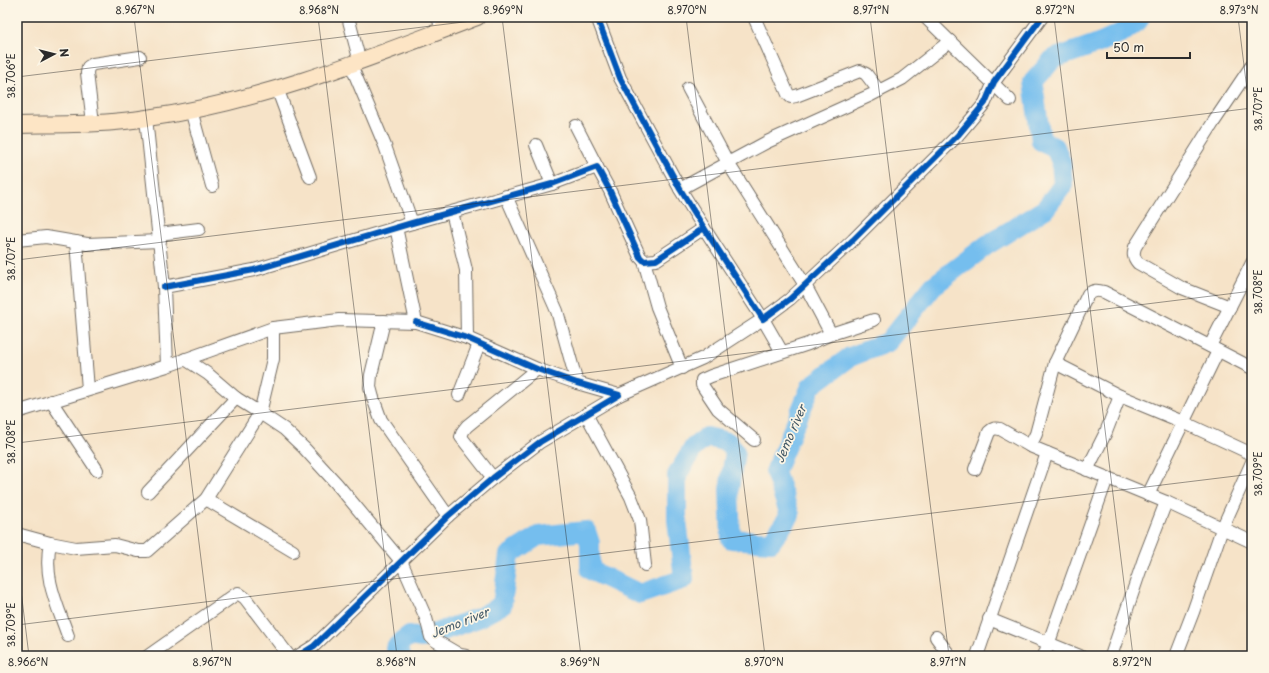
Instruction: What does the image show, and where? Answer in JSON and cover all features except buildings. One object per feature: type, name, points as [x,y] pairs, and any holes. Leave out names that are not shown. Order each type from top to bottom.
[{"type":"street","points":[[348,17],[355,64],[412,223]]},
{"type":"street","points":[[17,125],[93,123],[146,118],[191,110],[278,88],[355,64],[440,24],[477,17]]},
{"type":"street","points":[[597,17],[620,78],[680,189],[763,319],[782,352]]},
{"type":"street","points":[[754,17],[788,94],[791,97],[860,71],[866,74],[879,91]]},
{"type":"street","points":[[925,17],[994,82],[1010,100]]},
{"type":"street","points":[[298,656],[319,640],[448,516],[493,478],[540,442],[619,394],[703,358],[763,319],[790,299],[853,240],[958,135],[985,103],[994,82],[1042,17]]},
{"type":"street","points":[[680,189],[767,142],[902,79],[950,41]]},
{"type":"street","points":[[93,123],[87,73],[88,67],[93,64],[140,57]]},
{"type":"street","points":[[1230,307],[1182,288],[1138,263],[1133,254],[1135,247],[1252,65]]},
{"type":"street","points":[[278,88],[310,177]]},
{"type":"street","points":[[688,88],[728,163],[805,285],[831,334]]},
{"type":"street","points":[[191,110],[212,186]]},
{"type":"street","points":[[146,118],[164,287],[167,366]]},
{"type":"street","points":[[576,126],[610,191],[640,257],[644,261],[657,307],[682,368]]},
{"type":"street","points":[[536,145],[552,184]]},
{"type":"street","points":[[164,287],[254,270],[396,227],[552,184],[598,167]]},
{"type":"street","points":[[506,196],[557,311],[577,383]]},
{"type":"street","points":[[452,212],[466,270],[468,338]]},
{"type":"street","points":[[396,227],[416,322]]},
{"type":"street","points":[[644,261],[656,260],[704,228]]},
{"type":"street","points":[[17,240],[46,237],[87,244],[159,237],[199,229]]},
{"type":"street","points":[[76,242],[88,390]]},
{"type":"street","points":[[1148,495],[1183,422],[1214,348],[1217,330],[1230,307],[1248,281],[1252,263]]},
{"type":"street","points":[[1030,446],[1036,434],[1055,363],[1088,294],[1096,290],[1104,292],[1252,368]]},
{"type":"street","points":[[17,412],[167,366],[273,328],[339,320],[416,322],[468,338],[537,369],[577,383],[619,394]]},
{"type":"street","points":[[754,440],[718,409],[702,385],[702,380],[874,320]]},
{"type":"street","points":[[384,321],[371,375],[370,387],[373,398],[382,420],[448,516]]},
{"type":"street","points":[[17,534],[76,548],[115,545],[138,551],[147,551],[206,499],[260,413],[273,360],[273,328]]},
{"type":"street","points":[[459,395],[479,344]]},
{"type":"street","points":[[185,359],[208,374],[236,398],[284,429],[304,448],[337,484],[401,561],[426,618],[432,637],[436,641],[462,656]]},
{"type":"street","points":[[1055,363],[1120,396],[1183,422],[1252,454]]},
{"type":"street","points":[[493,478],[461,437],[461,434],[467,426],[537,369]]},
{"type":"street","points":[[1087,470],[1106,432],[1120,396]]},
{"type":"street","points":[[148,492],[236,398]]},
{"type":"street","points":[[51,401],[97,470]]},
{"type":"street","points":[[586,414],[631,496],[640,520],[645,565]]},
{"type":"street","points":[[975,469],[989,432],[995,428],[1000,429],[1030,446],[1166,502],[1252,542]]},
{"type":"street","points":[[978,656],[989,619],[1047,453]]},
{"type":"street","points":[[1176,656],[1222,529],[1252,462]]},
{"type":"street","points":[[1044,656],[1107,478]]},
{"type":"street","points":[[206,499],[293,551]]},
{"type":"street","points":[[1111,656],[1144,559],[1166,502]]},
{"type":"street","points":[[50,543],[47,557],[48,578],[68,636]]},
{"type":"street","points":[[148,656],[238,593],[245,598],[289,656]]},
{"type":"street","points":[[989,619],[1080,656]]},
{"type":"street","points":[[936,637],[950,656]]},
{"type":"waterway","name":"Jemo river","points":[[401,656],[395,648],[408,636],[422,638],[478,618],[502,605],[509,555],[538,536],[586,531],[590,543],[590,570],[640,594],[684,579],[677,520],[677,475],[694,447],[707,437],[728,442],[735,452],[729,489],[731,539],[771,542],[790,515],[775,472],[811,386],[850,357],[888,342],[933,286],[987,245],[1045,209],[1063,185],[1061,162],[1055,147],[1041,141],[1033,82],[1053,59],[1099,43],[1125,31],[1138,21],[1140,17]]},
{"type":"cycle path","points":[[597,17],[620,78],[680,189],[763,319],[790,299],[853,240],[958,135],[985,103],[994,82],[1042,17]]},
{"type":"cycle path","points":[[164,287],[254,270],[412,223],[552,184],[597,167],[610,191],[640,257],[644,261],[656,260],[704,228]]},
{"type":"cycle path","points":[[298,656],[314,646],[448,516],[493,478],[540,442],[619,395],[577,383],[537,369],[467,338],[416,322]]}]
